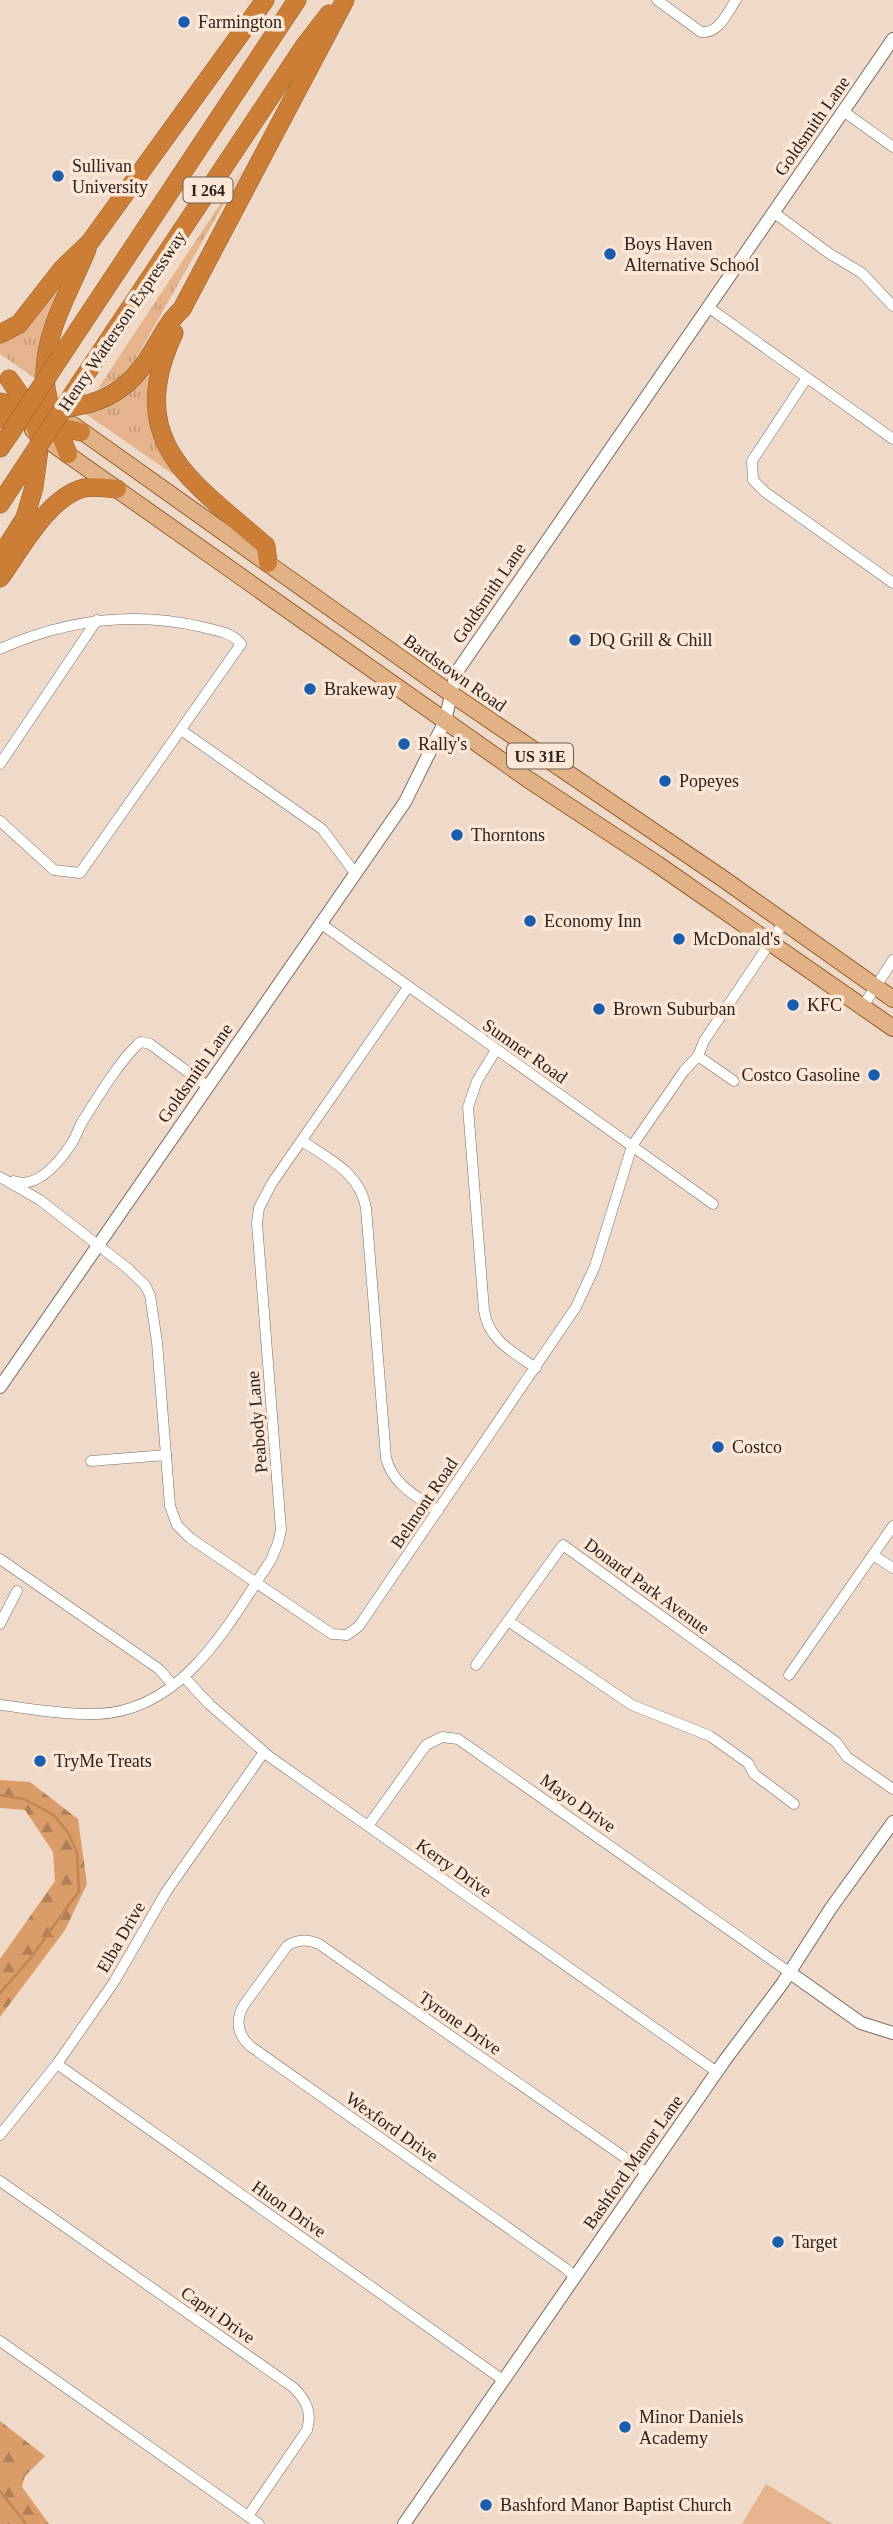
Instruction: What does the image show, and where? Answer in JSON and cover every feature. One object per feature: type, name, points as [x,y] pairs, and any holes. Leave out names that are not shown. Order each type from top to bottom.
[{"type":"highway","points":[[0,334],[10,330],[27,315],[62,269],[90,242],[265,0]]},
{"type":"highway","name":"Henry Watterson Expressway","points":[[0,504],[24,426],[61,356],[297,0]]},
{"type":"highway","points":[[24,426],[104,398],[127,383],[142,368],[170,320],[182,309],[342,0]]},
{"type":"highway","name":"Henry Watterson Expressway","points":[[0,448],[80,383],[305,45],[342,0]]},
{"type":"highway","points":[[68,454],[54,417],[45,371],[51,337],[90,242]]},
{"type":"highway","points":[[182,309],[182,317],[158,376],[156,400],[163,436],[185,474],[266,546],[268,563]]},
{"type":"highway","points":[[0,556],[25,517],[39,456],[5,376]]},
{"type":"highway","points":[[0,404],[24,426]]},
{"type":"highway","points":[[54,417],[81,432]]},
{"type":"highway","points":[[0,578],[38,525],[62,499],[84,488],[117,489]]},
{"type":"main road","points":[[5,376],[54,417]]},
{"type":"main road","name":"US 31E","points":[[24,426],[68,454],[445,721],[893,1028]]},
{"type":"main road","name":"Bardstown Road","points":[[81,432],[450,693],[893,999]]},
{"type":"main road","points":[[638,851],[656,834]]},
{"type":"street","points":[[657,0],[706,33],[717,27],[736,0]]},
{"type":"street","name":"Goldsmith Lane","points":[[0,1387],[405,802],[445,721],[456,673],[893,39]]},
{"type":"street","points":[[843,111],[893,147]]},
{"type":"street","points":[[773,212],[830,254],[862,273],[893,306]]},
{"type":"street","points":[[708,307],[893,439]]},
{"type":"street","points":[[806,379],[752,461],[753,480],[765,492],[893,583]]},
{"type":"street","points":[[0,649],[51,629],[97,620],[159,620],[185,623],[236,637],[241,644],[80,873],[54,870],[0,821]]},
{"type":"street","points":[[0,764],[97,620]]},
{"type":"street","points":[[181,730],[322,829],[355,873]]},
{"type":"street","name":"Belmont Road","points":[[0,1176],[40,1200],[136,1275],[150,1295],[170,1506],[177,1525],[190,1538],[332,1634],[347,1635],[359,1626],[585,1292],[632,1146],[698,1055],[784,922]]},
{"type":"street","name":"Sumner Road","points":[[320,923],[713,1204]]},
{"type":"street","points":[[863,1006],[893,960]]},
{"type":"street","name":"Peabody Lane","points":[[0,1705],[98,1714],[130,1707],[173,1685],[212,1647],[276,1550],[281,1530],[257,1215],[264,1197],[408,987]]},
{"type":"street","points":[[0,1176],[19,1184],[33,1183],[59,1159],[71,1144],[81,1122],[141,1042],[150,1044],[207,1086]]},
{"type":"street","points":[[496,1050],[477,1081],[468,1107],[484,1310],[488,1327],[494,1335],[536,1368]]},
{"type":"street","points":[[698,1055],[734,1081]]},
{"type":"street","points":[[302,1141],[347,1172],[362,1191],[366,1208],[389,1471],[394,1479],[438,1511]]},
{"type":"street","points":[[91,1461],[166,1455]]},
{"type":"street","points":[[789,1675],[893,1526]]},
{"type":"street","name":"Donard Park Avenue","points":[[508,1621],[563,1545],[836,1742],[847,1757],[893,1790]]},
{"type":"street","points":[[873,1555],[893,1568]]},
{"type":"street","points":[[0,1559],[159,1669],[173,1685]]},
{"type":"street","points":[[0,1624],[17,1591]]},
{"type":"street","points":[[476,1665],[508,1621],[632,1705],[710,1736],[748,1763],[754,1774],[794,1804]]},
{"type":"street","name":"Kerry Drive","points":[[184,1676],[209,1704],[264,1752],[717,2072]]},
{"type":"street","name":"Mayo Drive","points":[[368,1826],[426,1745],[442,1737],[458,1739],[789,1972]]},
{"type":"street","name":"Elba Drive","points":[[0,2134],[57,2064],[114,1982],[166,1892],[264,1752]]},
{"type":"street","name":"Bashford Manor Lane","points":[[404,2524],[893,1822]]},
{"type":"street","name":"Tyrone Drive","points":[[260,1982],[282,1951],[293,1942],[306,1940],[319,1944],[647,2173]]},
{"type":"street","points":[[789,1972],[861,2023],[893,2034]]},
{"type":"street","name":"Wexford Drive","points":[[260,1982],[244,2004],[239,2018],[240,2032],[246,2042],[575,2277]]},
{"type":"street","name":"Huon Drive","points":[[57,2064],[503,2381]]},
{"type":"street","name":"Capri Drive","points":[[0,2181],[295,2388],[304,2398],[309,2414],[307,2430],[248,2516]]},
{"type":"street","points":[[0,2341],[259,2524]]},
{"type":"green space","points":[[244,168],[134,362],[119,378],[97,390]]},
{"type":"green space","points":[[68,272],[45,323],[36,379],[0,354],[0,341]]},
{"type":"green space","points":[[155,359],[152,391],[187,484],[83,412]]},
{"type":"green space","points":[[0,1780],[30,1782],[78,1819],[87,1884],[65,1930],[0,2017],[0,1959],[55,1881],[53,1852],[25,1810],[0,1808]]},
{"type":"green space","points":[[0,2421],[45,2456],[25,2476],[22,2487],[49,2524],[0,2524]]},
{"type":"green space","points":[[766,2484],[833,2524],[742,2524]]},
{"type":"waterway","points":[[0,1795],[24,1799],[54,1815],[69,1834],[77,1853],[79,1891],[29,1960],[0,1993]]},
{"type":"waterway","points":[[0,2491],[26,2524]]},
{"type":"place","name":"Farmington","points":[[184,22]]},
{"type":"place","name":"Sullivan University","points":[[58,176]]},
{"type":"place","name":"Boys Haven Alternative School","points":[[610,254]]},
{"type":"place","name":"DQ Grill & Chill","points":[[575,640]]},
{"type":"place","name":"Brakeway","points":[[310,689]]},
{"type":"place","name":"Rally's","points":[[404,744]]},
{"type":"place","name":"Popeyes","points":[[665,781]]},
{"type":"place","name":"Thorntons","points":[[457,835]]},
{"type":"place","name":"Economy Inn","points":[[530,921]]},
{"type":"place","name":"McDonald's","points":[[679,939]]},
{"type":"place","name":"KFC","points":[[793,1005]]},
{"type":"place","name":"Brown Suburban","points":[[599,1009]]},
{"type":"place","name":"Costco Gasoline","points":[[874,1075]]},
{"type":"place","name":"Costco","points":[[718,1447]]},
{"type":"place","name":"TryMe Treats","points":[[40,1761]]},
{"type":"place","name":"Target","points":[[778,2242]]},
{"type":"place","name":"Minor Daniels Academy","points":[[625,2427]]},
{"type":"place","name":"Bashford Manor Baptist Church","points":[[486,2505]]}]
